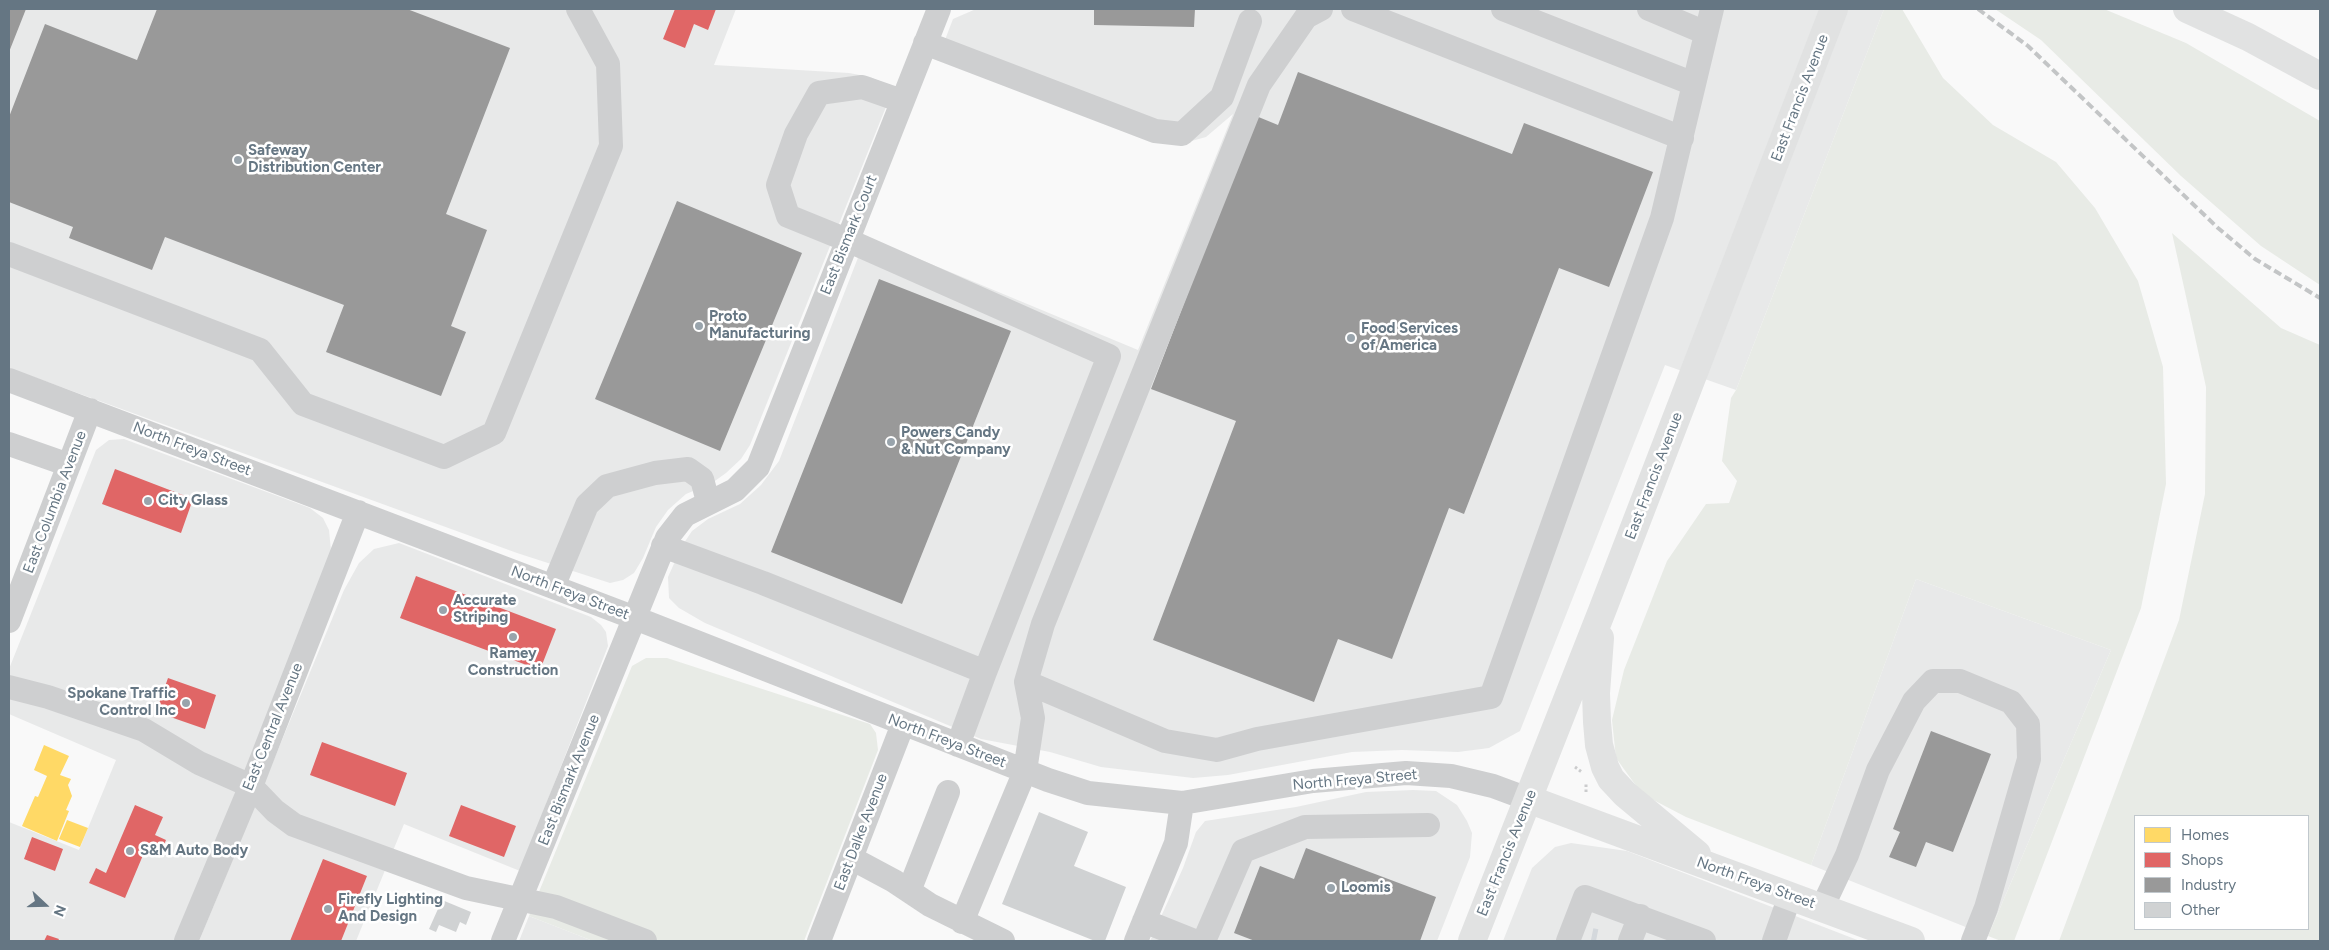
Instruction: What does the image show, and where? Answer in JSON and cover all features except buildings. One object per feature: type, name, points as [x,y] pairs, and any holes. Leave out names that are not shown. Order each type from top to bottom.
[{"type":"main road","points":[[2187,9],[2285,56],[2320,76]]},
{"type":"main road","name":"East Francis Avenue","points":[[1472,941],[1602,611],[1833,11]]},
{"type":"main road","points":[[2285,56],[2320,81]]},
{"type":"main road","points":[[1602,611],[1596,693],[1599,745],[1605,767],[1611,779],[1625,794],[1713,867]]},
{"type":"main road","name":"North Freya Street","points":[[1528,799],[1911,941]]},
{"type":"street","points":[[9,254],[260,350],[303,404],[444,457],[494,433],[611,146],[608,64],[578,9]]},
{"type":"street","name":"East Bismark Court","points":[[635,618],[663,546],[685,515],[735,490],[758,467],[939,9]]},
{"type":"street","points":[[962,922],[1025,771],[1033,718],[1026,682],[1043,624],[1259,84],[1306,16],[1321,9]]},
{"type":"street","points":[[1353,9],[1682,138]]},
{"type":"street","points":[[1503,9],[1694,84]]},
{"type":"street","points":[[1649,9],[1706,33]]},
{"type":"street","points":[[1026,682],[1165,741],[1217,750],[1257,739],[1491,697],[1662,218],[1712,9]]},
{"type":"street","points":[[925,43],[1155,131],[1182,134],[1222,97],[1250,21]]},
{"type":"street","points":[[902,101],[862,87],[819,93],[796,134],[778,185],[788,216],[847,240],[1109,356],[984,672],[958,745]]},
{"type":"street","name":"North Freya Street","points":[[9,380],[635,618],[1025,771],[1088,793],[1182,803],[1313,782],[1406,773],[1451,776],[1493,786],[1528,799]]},
{"type":"street","name":"East Columbia Avenue","points":[[9,621],[90,410]]},
{"type":"street","points":[[9,444],[69,465]]},
{"type":"street","points":[[553,587],[587,505],[607,486],[655,473],[688,469],[702,479],[708,502]]},
{"type":"street","name":"East Central Avenue","points":[[186,941],[251,786],[358,512]]},
{"type":"street","points":[[663,546],[763,583],[984,672]]},
{"type":"street","name":"East Bismark Avenue","points":[[503,941],[635,618]]},
{"type":"street","points":[[1822,908],[1847,855],[1878,770],[1914,701],[1933,681],[1960,681],[2011,702],[2028,724],[2029,759],[1986,908],[1973,941]]},
{"type":"street","points":[[9,687],[48,697],[144,730],[200,763],[251,786],[276,811],[294,825],[466,888],[556,907],[645,941]]},
{"type":"street","name":"East Dalke Avenue","points":[[819,941],[903,724]]},
{"type":"street","points":[[908,890],[948,792]]},
{"type":"street","points":[[1182,803],[1176,843],[1140,931],[1194,941]]},
{"type":"street","points":[[1204,941],[1243,851],[1305,827],[1428,825]]},
{"type":"street","points":[[851,858],[962,922],[1003,941]]},
{"type":"street","points":[[1774,941],[1790,896]]},
{"type":"street","points":[[1577,937],[1585,897],[1704,941]]},
{"type":"street","points":[[1630,941],[1640,916]]},
{"type":"shaded area","points":[[9,9],[736,9],[714,65],[849,73],[870,77],[894,87],[750,445],[741,459],[726,473],[712,483],[686,494],[668,510],[656,527],[643,558],[634,573],[623,580],[610,583],[517,553],[9,368]]},
{"type":"shaded area","points":[[976,9],[1884,9],[1736,390],[1665,365],[1520,731],[1489,748],[1458,752],[1402,750],[1352,752],[1228,775],[1193,778],[1101,767],[1050,752],[981,739],[705,623],[679,608],[669,598],[668,577],[682,546],[692,531],[708,519],[740,504],[761,485],[779,461],[866,237],[1138,350],[1233,114],[1206,137],[1177,145],[938,58],[953,19]]},
{"type":"shaded area","points":[[1884,9],[1902,9],[1943,78],[1993,125],[2056,162],[2095,208],[2138,281],[2163,367],[2166,484],[2141,608],[2014,941],[2001,941],[1988,936],[2111,650],[1916,579],[1811,865],[1686,817],[1642,794],[1616,758],[1612,720],[1624,670],[1667,561],[1706,504],[1729,503],[1737,481],[1722,461],[1731,398],[1736,390]]},
{"type":"shaded area","points":[[1995,9],[2104,9],[2186,43],[2320,121],[2320,285],[2261,246],[2181,176],[2041,40]]},
{"type":"shaded area","points":[[2172,233],[2281,328],[2320,345],[2320,941],[2059,941],[2179,620],[2205,494],[2206,387]]},
{"type":"shaded area","points":[[124,439],[310,508],[323,518],[329,530],[331,551],[178,941],[9,941],[9,822],[79,850],[116,760],[9,714],[9,669],[96,450],[109,440]]},
{"type":"shaded area","points":[[399,543],[591,617],[606,632],[608,646],[520,871],[404,824],[356,941],[199,941],[344,590],[359,563],[374,549]]},
{"type":"shaded area","points":[[1916,579],[2111,650],[1988,936],[1811,865]]},
{"type":"shaded area","points":[[646,658],[667,658],[870,724],[876,733],[878,750],[804,941],[593,941],[529,916],[632,666]]},
{"type":"shaded area","points":[[1436,791],[1457,805],[1472,833],[1470,857],[1437,941],[1150,941],[1183,868],[1196,832],[1205,821],[1296,807],[1366,792]]},
{"type":"shaded area","points":[[1571,843],[1627,851],[1860,941],[1503,941],[1532,868],[1555,847]]},
{"type":"shaded area","points":[[529,916],[593,941],[519,941]]},
{"type":"tunnel","points":[[1591,940],[1596,941]]},
{"type":"railway","points":[[1978,9],[2028,46],[2218,228],[2255,259],[2320,298]]},
{"type":"place","name":"Safeway Distribution Center","points":[[238,160]]},
{"type":"place","name":"Proto Manufacturing","points":[[699,326]]},
{"type":"place","name":"Food Services of America","points":[[1351,338]]},
{"type":"place","name":"Powers Candy & Nut Company","points":[[891,442]]},
{"type":"place","name":"City Glass","points":[[148,501]]},
{"type":"place","name":"Accurate Striping","points":[[443,610]]},
{"type":"place","name":"Ramey Construction","points":[[513,637]]},
{"type":"place","name":"Spokane Traffic Control Inc","points":[[186,703]]},
{"type":"place","name":"S&M Auto Body","points":[[130,851]]},
{"type":"place","name":"Loomis","points":[[1331,888]]},
{"type":"place","name":"Firefly Lighting And Design","points":[[328,909]]}]
